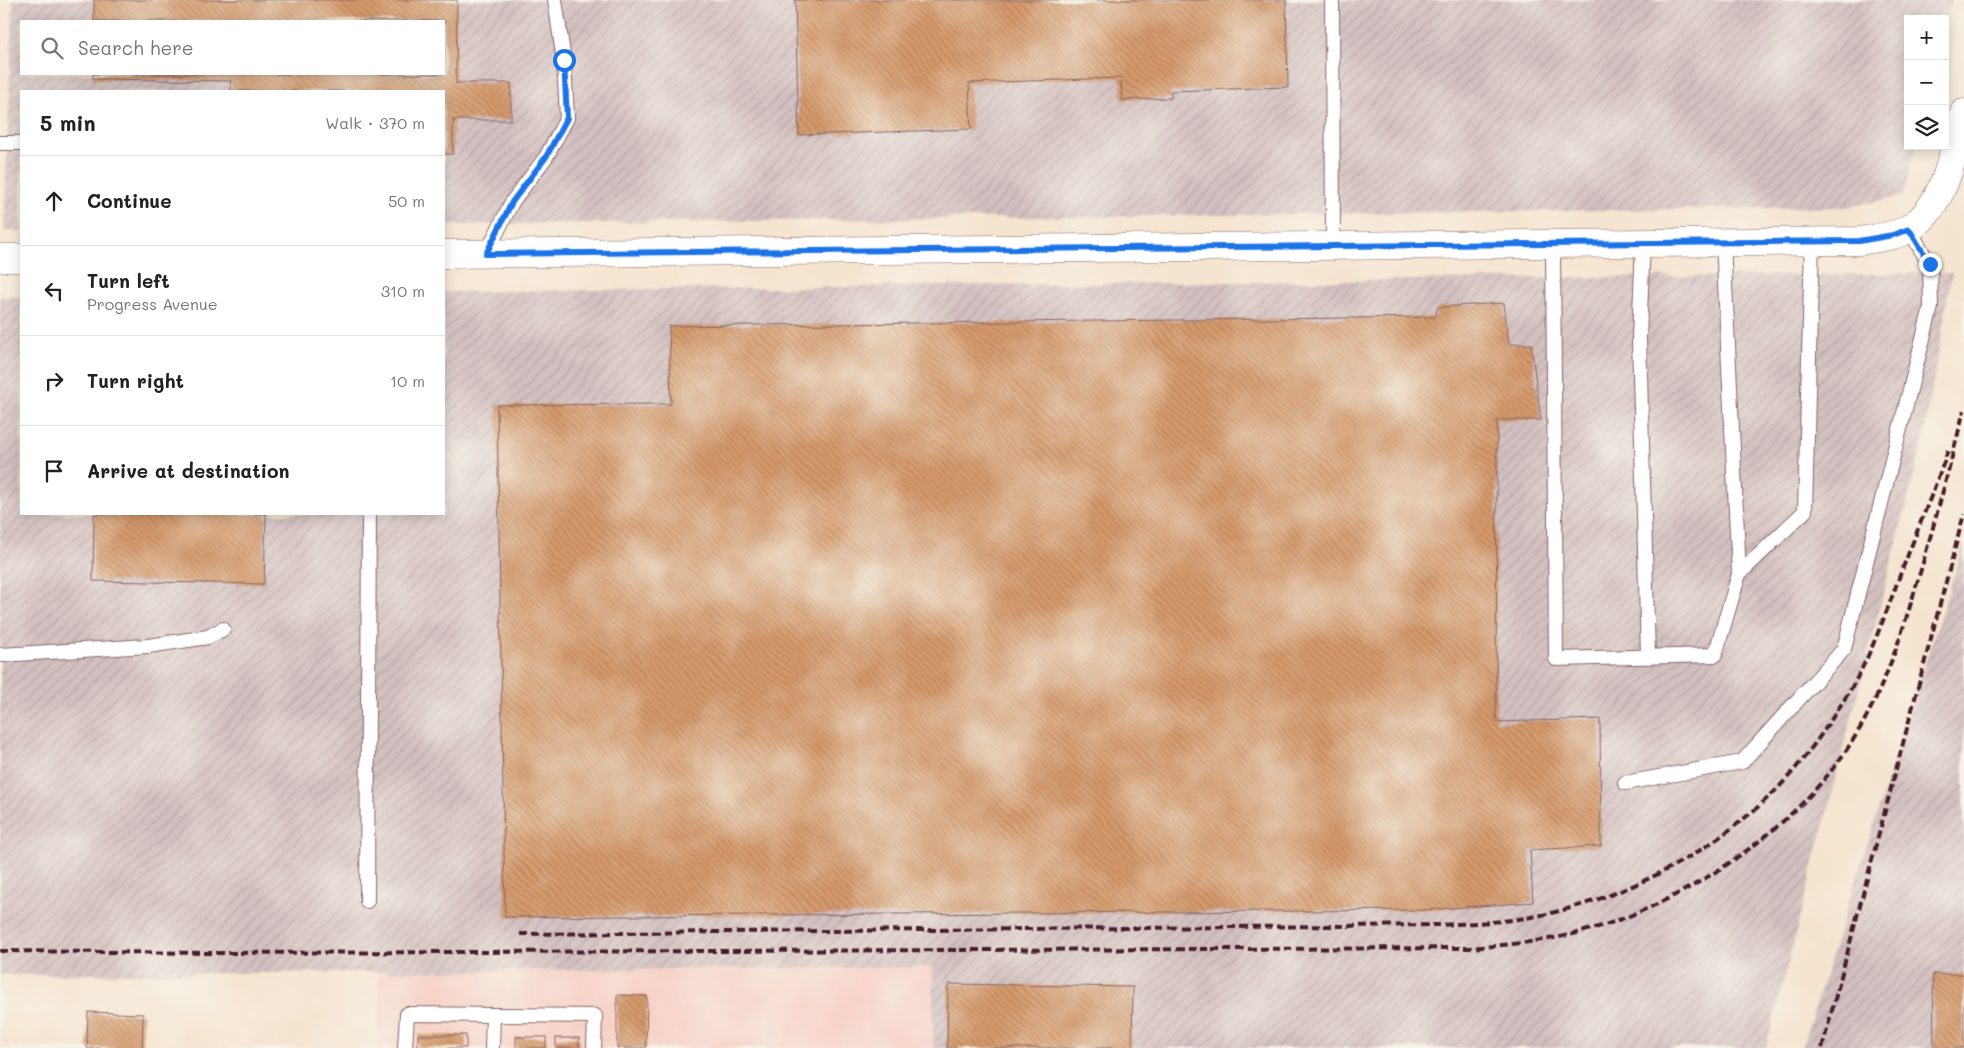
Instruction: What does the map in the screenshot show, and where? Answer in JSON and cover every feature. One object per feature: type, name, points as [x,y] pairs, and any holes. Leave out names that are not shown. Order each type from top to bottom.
[{"type":"street","points":[[445,254],[1859,241],[1893,235],[1909,229],[1926,213],[1943,186],[1964,114]]},
{"type":"street","points":[[0,258],[20,258]]},
{"type":"lane","points":[[486,254],[512,202],[546,157],[567,118],[564,60],[555,0]]},
{"type":"lane","points":[[1332,0],[1333,246]]},
{"type":"lane","points":[[0,143],[20,143]]},
{"type":"lane","points":[[1625,783],[1742,762],[1844,649],[1932,308],[1930,264],[1909,229]]},
{"type":"lane","points":[[1739,574],[1805,511],[1812,241]]},
{"type":"lane","points":[[1552,244],[1556,659],[1715,655],[1739,574],[1723,242]]},
{"type":"lane","points":[[1643,243],[1639,338],[1648,657]]},
{"type":"lane","points":[[367,901],[369,515]]},
{"type":"lane","points":[[0,655],[148,646],[208,637],[223,629]]},
{"type":"lane","points":[[405,1048],[406,1014],[595,1016],[594,1048]]},
{"type":"lane","points":[[492,1048],[493,1015]]},
{"type":"shaded area","points":[[13,0],[1952,0],[1948,15],[1904,15],[1904,150],[1915,150],[1903,196],[1848,207],[445,225],[445,90],[20,90],[20,231],[4,231]]},
{"type":"shaded area","points":[[1952,273],[1923,441],[1766,1048],[933,1048],[933,967],[0,975],[0,297],[20,297],[20,515],[445,515],[445,292]]},
{"type":"shaded area","points":[[1964,543],[1964,1048],[1802,1048]]},
{"type":"shaded area","points":[[933,967],[933,1048],[378,1048],[379,972]]},
{"type":"building","points":[[94,0],[457,0],[456,83],[511,83],[511,120],[453,120],[453,154],[445,154],[445,90],[231,90],[231,81],[93,79],[93,75],[445,75],[445,20],[94,20]]},
{"type":"building","points":[[795,0],[1286,0],[1288,87],[1171,91],[1171,98],[1122,100],[1121,78],[969,83],[971,129],[799,135]]},
{"type":"building","points":[[1504,303],[1509,344],[1531,344],[1541,420],[1497,420],[1496,722],[1600,719],[1601,846],[1530,850],[1533,902],[1424,910],[505,917],[497,405],[671,404],[669,326],[1435,317],[1438,307]]},
{"type":"building","points":[[94,515],[266,515],[264,584],[93,581]]},
{"type":"building","points":[[1933,974],[1964,974],[1964,1048],[1934,1048]]},
{"type":"building","points":[[948,984],[1133,987],[1132,1048],[947,1048]]},
{"type":"building","points":[[617,995],[647,996],[646,1048],[617,1048]]},
{"type":"building","points":[[88,1012],[143,1014],[142,1048],[87,1048]]},
{"type":"building","points":[[418,1035],[466,1035],[466,1048],[418,1048]]},
{"type":"building","points":[[516,1037],[546,1037],[546,1048],[516,1048]]},
{"type":"building","points":[[556,1038],[579,1038],[579,1048],[556,1048]]},
{"type":"railway","points":[[0,951],[212,953],[1469,948],[1536,941],[1577,933],[1617,921],[1657,904],[1735,859],[1771,832],[1804,802],[1832,769],[1856,735],[1867,715],[1895,652],[1922,566],[1964,410]]},
{"type":"railway","points":[[520,934],[1438,925],[1495,922],[1523,918],[1551,913],[1614,894],[1674,866],[1729,830],[1778,788],[1805,757],[1853,686],[1868,655],[1948,451]]},
{"type":"railway","points":[[1822,1048],[1964,514]]},
{"type":"route","points":[[564,60],[567,118],[546,157],[512,202],[486,254],[1859,241],[1893,235],[1909,229],[1930,264]]}]
